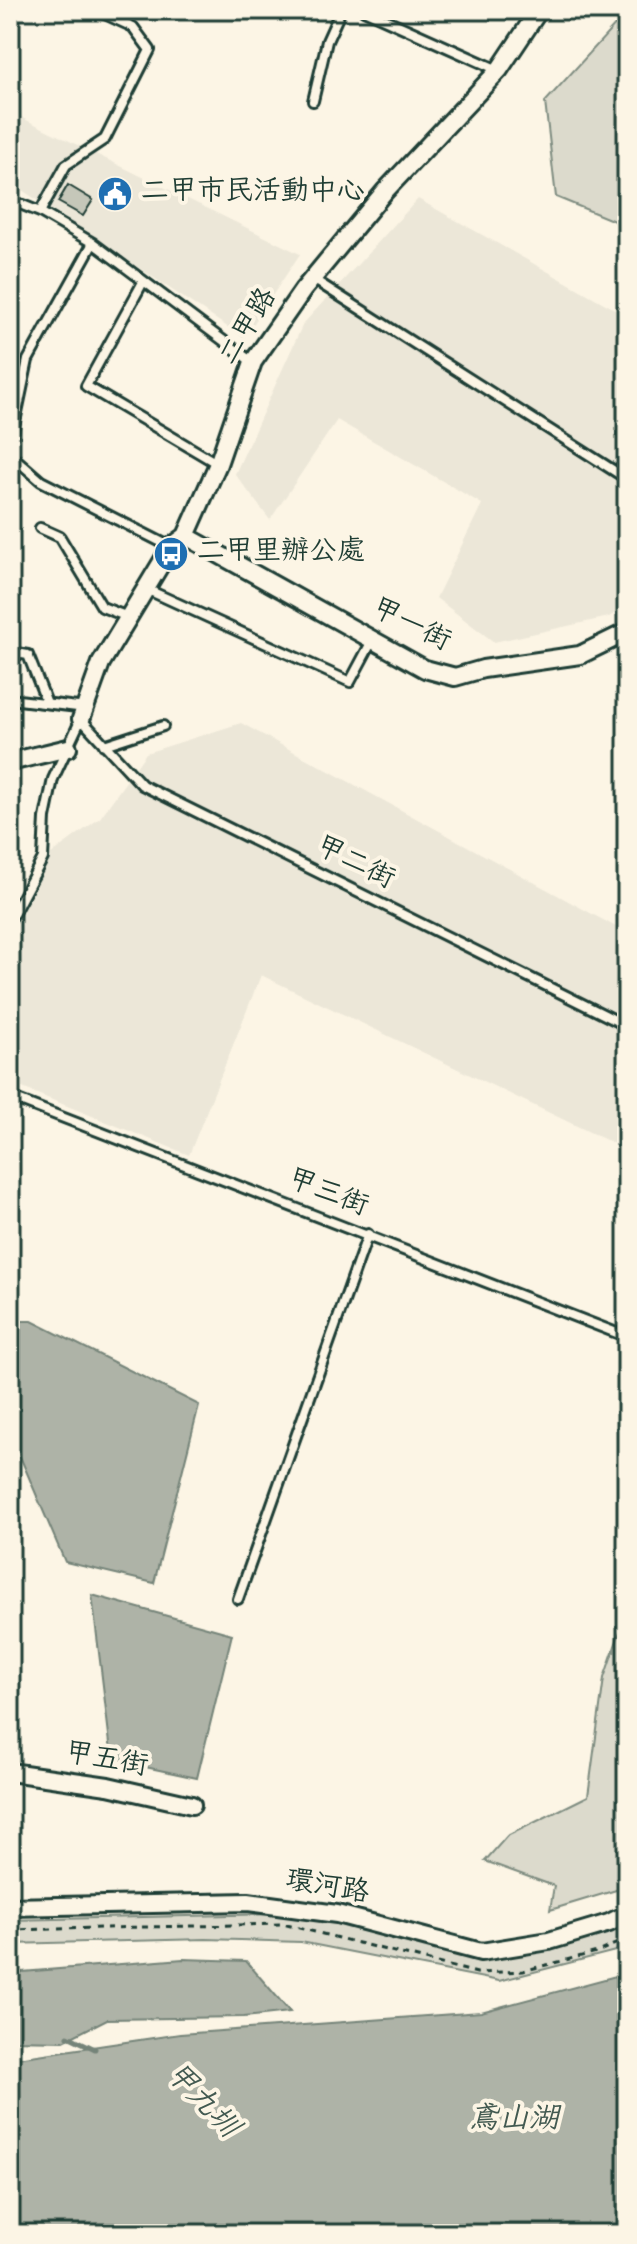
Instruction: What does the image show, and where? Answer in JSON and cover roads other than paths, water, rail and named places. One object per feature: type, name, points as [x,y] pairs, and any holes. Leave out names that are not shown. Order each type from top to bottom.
[{"type":"street","name":"二甲路","points":[[84,714],[101,663],[171,547],[186,536],[218,464],[253,362],[313,278],[385,191],[499,70],[539,10]]},
{"type":"street","name":"甲一街","points":[[186,536],[425,669],[455,677],[483,669],[580,655],[627,632]]},
{"type":"street","points":[[10,762],[68,748]]},
{"type":"street","name":"甲五街","points":[[10,1772],[108,1786],[192,1805]]},
{"type":"street","name":"環河路","points":[[10,1907],[248,1902],[337,1914],[481,1952],[549,1941],[609,1923],[627,1914]]},
{"type":"lane","points":[[40,212],[66,165],[105,139],[150,50],[133,27],[96,10]]},
{"type":"lane","points":[[313,101],[327,41],[341,10]]},
{"type":"lane","points":[[364,10],[499,70]]},
{"type":"lane","points":[[10,200],[40,212],[93,243],[253,362]]},
{"type":"lane","points":[[10,446],[28,360],[93,243]]},
{"type":"lane","points":[[313,278],[627,479]]},
{"type":"lane","points":[[143,282],[86,386],[218,464]]},
{"type":"lane","points":[[10,454],[41,481],[171,547]]},
{"type":"lane","points":[[40,528],[60,537],[102,607],[128,617]]},
{"type":"lane","points":[[145,589],[350,682],[373,639]]},
{"type":"lane","points":[[10,652],[28,655],[47,703]]},
{"type":"lane","points":[[10,699],[47,703],[84,714],[53,779],[45,818],[43,858],[10,920]]},
{"type":"lane","name":"甲二街","points":[[84,714],[104,745],[142,785],[627,1026]]},
{"type":"lane","points":[[104,745],[163,726]]},
{"type":"lane","name":"甲三街","points":[[10,1097],[627,1337]]},
{"type":"lane","points":[[238,1599],[368,1234]]},
{"type":"water","points":[[10,1321],[32,1321],[199,1405],[154,1583],[65,1562],[10,1433]]},
{"type":"water","points":[[92,1595],[232,1634],[197,1778],[112,1760]]},
{"type":"water","points":[[183,1959],[246,1961],[290,2012],[244,2017],[107,2019],[64,2041],[10,2040],[10,1973]]},
{"type":"water","name":"鳶山湖","points":[[627,1973],[627,2234],[10,2234],[10,2059],[180,2034],[481,2012]]},
{"type":"waterway","name":"甲九圳","points":[[68,2036],[95,2049]]},
{"type":"place","name":"二甲市民活動中心","points":[[115,194]]},
{"type":"place","name":"二甲里辦公處","points":[[171,554]]}]
